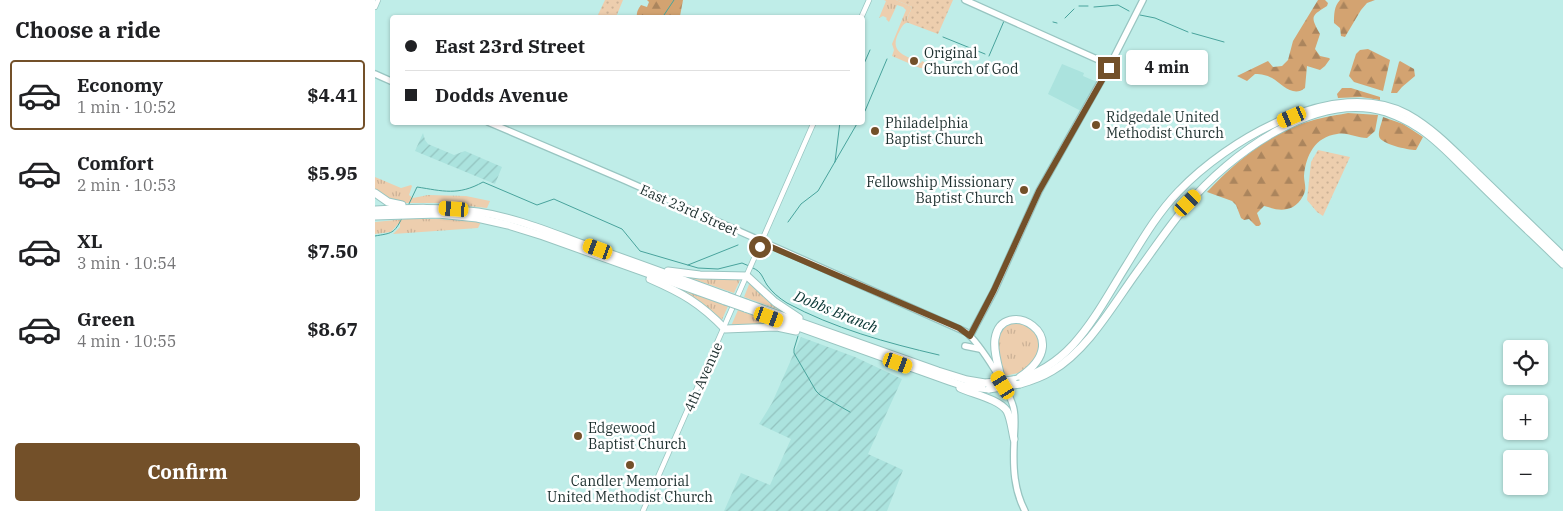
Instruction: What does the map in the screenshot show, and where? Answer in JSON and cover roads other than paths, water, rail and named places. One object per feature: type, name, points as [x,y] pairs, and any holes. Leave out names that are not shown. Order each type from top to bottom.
[{"type":"highway","points":[[1017,381],[1037,373],[1056,362],[1073,346],[1095,316],[1156,219],[1177,192],[1198,172],[1222,154],[1258,132],[1292,117],[1329,105],[1357,102],[1386,106],[1407,114],[1423,124],[1563,256]]},
{"type":"highway","points":[[965,385],[987,386],[1041,377],[1053,370],[1081,347],[1106,317],[1177,217],[1214,177],[1245,150],[1263,138],[1293,123],[1324,113],[1349,109],[1369,109],[1386,112],[1402,118],[1419,128],[1563,264]]},
{"type":"highway","points":[[375,193],[388,202],[415,208]]},
{"type":"highway","points":[[375,210],[445,208],[543,230],[647,266],[726,299]]},
{"type":"highway","points":[[375,220],[391,215]]},
{"type":"highway","points":[[375,216],[478,215]]},
{"type":"highway","points":[[497,219],[726,299],[841,343]]},
{"type":"highway","points":[[616,262],[687,296],[725,329],[777,327],[899,360]]},
{"type":"highway","points":[[647,266],[686,274],[747,276],[775,302],[800,319],[936,376]]},
{"type":"highway","points":[[745,306],[833,334]]},
{"type":"highway","points":[[1003,385],[995,350],[995,336],[1006,323],[1024,320],[1035,326],[1041,335],[1042,345],[1038,359],[1017,381]]},
{"type":"highway","points":[[916,367],[923,372],[965,385],[1003,406],[1008,414],[1014,439]]},
{"type":"main road","points":[[375,7],[378,0]]},
{"type":"main road","points":[[862,15],[869,0]]},
{"type":"main road","points":[[965,0],[1110,65]]},
{"type":"main road","points":[[970,336],[994,290],[1039,191],[1110,65],[1143,0]]},
{"type":"main road","points":[[375,74],[390,81]]},
{"type":"main road","name":"East 23rd Street","points":[[495,125],[959,328],[970,336],[981,349],[1003,385],[1014,410],[1013,464],[1015,483],[1025,511]]},
{"type":"main road","name":"4th Avenue","points":[[643,511],[725,329],[813,125]]},
{"type":"main road","points":[[959,328],[975,327]]},
{"type":"main road","points":[[965,346],[981,349]]},
{"type":"waterway","points":[[664,15],[674,0]]},
{"type":"waterway","points":[[1094,7],[1118,5],[1129,11]]},
{"type":"waterway","points":[[1079,6],[1088,6]]},
{"type":"waterway","points":[[1065,18],[1074,9]]},
{"type":"waterway","points":[[1140,15],[1155,18],[1188,32]]},
{"type":"waterway","points":[[989,56],[1004,21],[1025,30]]},
{"type":"waterway","points":[[1053,22],[1057,23]]},
{"type":"waterway","points":[[1192,33],[1224,42]]},
{"type":"waterway","points":[[943,37],[985,54]]},
{"type":"waterway","points":[[865,61],[870,50]]},
{"type":"waterway","points":[[865,111],[887,59]]},
{"type":"waterway","points":[[835,162],[840,125]]},
{"type":"waterway","points":[[788,222],[801,204],[818,191],[856,125]]},
{"type":"waterway","name":"Dobbs Branch","points":[[408,206],[417,187],[458,191],[483,182],[537,205],[554,199],[622,229],[640,251],[698,268],[718,269],[742,263],[749,266]]},
{"type":"waterway","name":"Dobbs Branch","points":[[375,236],[392,232],[402,218]]},
{"type":"waterway","points":[[688,265],[738,245]]},
{"type":"waterway","name":"Dobbs Branch","points":[[753,268],[760,273],[776,295],[805,312],[861,334],[939,355]]},
{"type":"waterway","points":[[798,336],[794,353],[816,391],[850,412]]},
{"type":"place","name":"Original Church of God","points":[[914,61]]},
{"type":"place","name":"Ridgedale United Methodist Church","points":[[1096,125]]},
{"type":"place","name":"Philadelphia Baptist Church","points":[[875,131]]},
{"type":"place","name":"Fellowship Missionary Baptist Church","points":[[1024,190]]},
{"type":"place","name":"Edgewood Baptist Church","points":[[578,436]]},
{"type":"place","name":"Candler Memorial United Methodist Church","points":[[630,465]]}]
